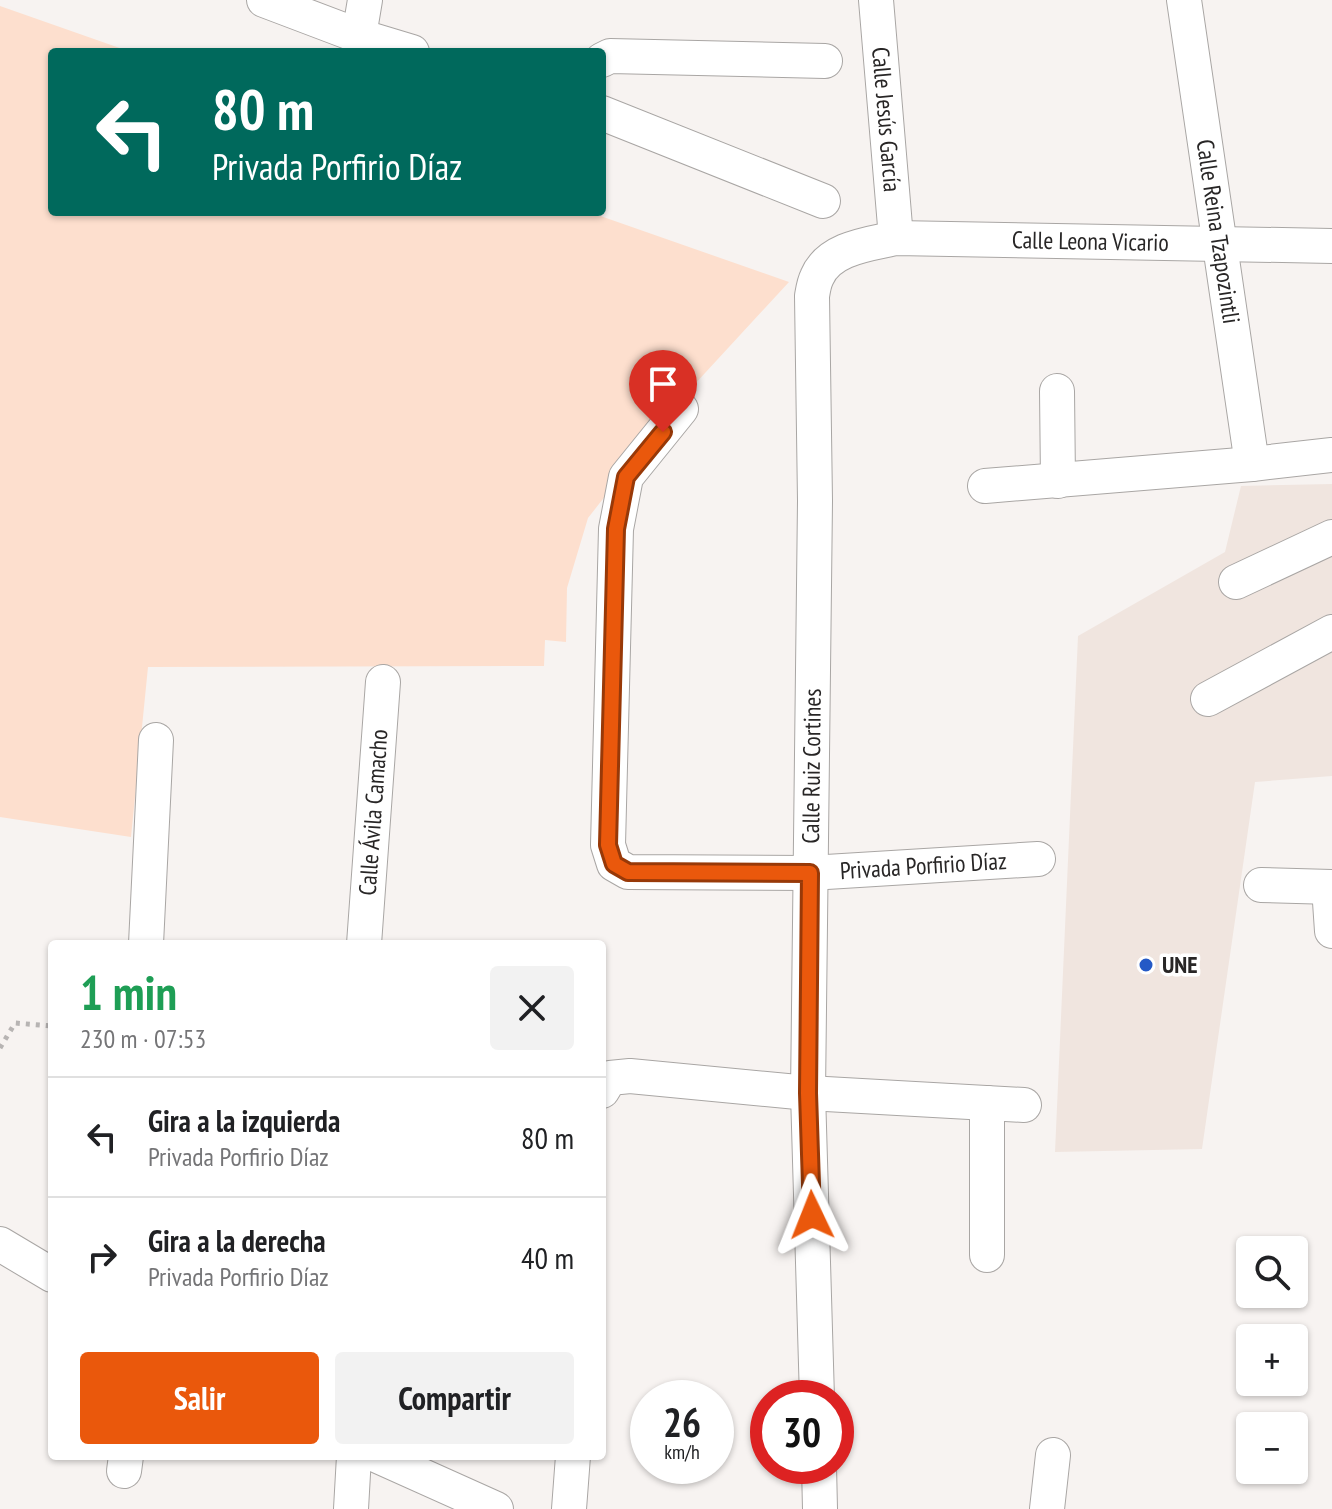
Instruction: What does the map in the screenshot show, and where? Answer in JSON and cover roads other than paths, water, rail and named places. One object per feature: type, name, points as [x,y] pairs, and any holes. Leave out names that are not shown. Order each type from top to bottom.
[{"type":"street","points":[[264,0],[399,48]]},
{"type":"street","points":[[359,36],[365,0]]},
{"type":"street","name":"Calle Jesús García","points":[[876,0],[896,238]]},
{"type":"street","name":"Calle Reina Tzapozintli","points":[[1184,0],[1252,464]]},
{"type":"street","points":[[606,58],[825,61]]},
{"type":"street","points":[[606,115],[823,201]]},
{"type":"street","name":"Calle Leona Vicario","points":[[817,277],[825,264],[851,249],[896,238],[1332,246]]},
{"type":"street","name":"Calle Ruiz Cortines","points":[[816,1380],[808,1093],[815,501],[812,296],[817,277]]},
{"type":"street","points":[[1057,391],[1058,481]]},
{"type":"street","name":"Privada Porfirio Díaz","points":[[681,409],[626,477],[619,516],[608,845],[614,864],[628,872],[810,873],[1038,859]]},
{"type":"street","points":[[985,486],[1332,455]]},
{"type":"street","points":[[1236,582],[1332,537]]},
{"type":"street","points":[[1208,699],[1332,632]]},
{"type":"street","name":"Calle Ávila Camacho","points":[[364,940],[383,682]]},
{"type":"street","points":[[146,940],[156,740]]},
{"type":"street","points":[[1261,885],[1331,887],[1332,931]]},
{"type":"street","points":[[606,1084],[630,1076],[808,1093],[1024,1105]]},
{"type":"street","points":[[987,1103],[987,1255]]},
{"type":"street","points":[[0,1244],[48,1273]]},
{"type":"street","points":[[1047,1509],[1053,1455]]},
{"type":"street","points":[[351,1509],[354,1460]]},
{"type":"street","points":[[387,1460],[496,1509]]},
{"type":"street","points":[[569,1509],[573,1460]]},
{"type":"street","points":[[819,1484],[820,1509]]},
{"type":"place","name":"UNE","points":[[1146,965]]}]
